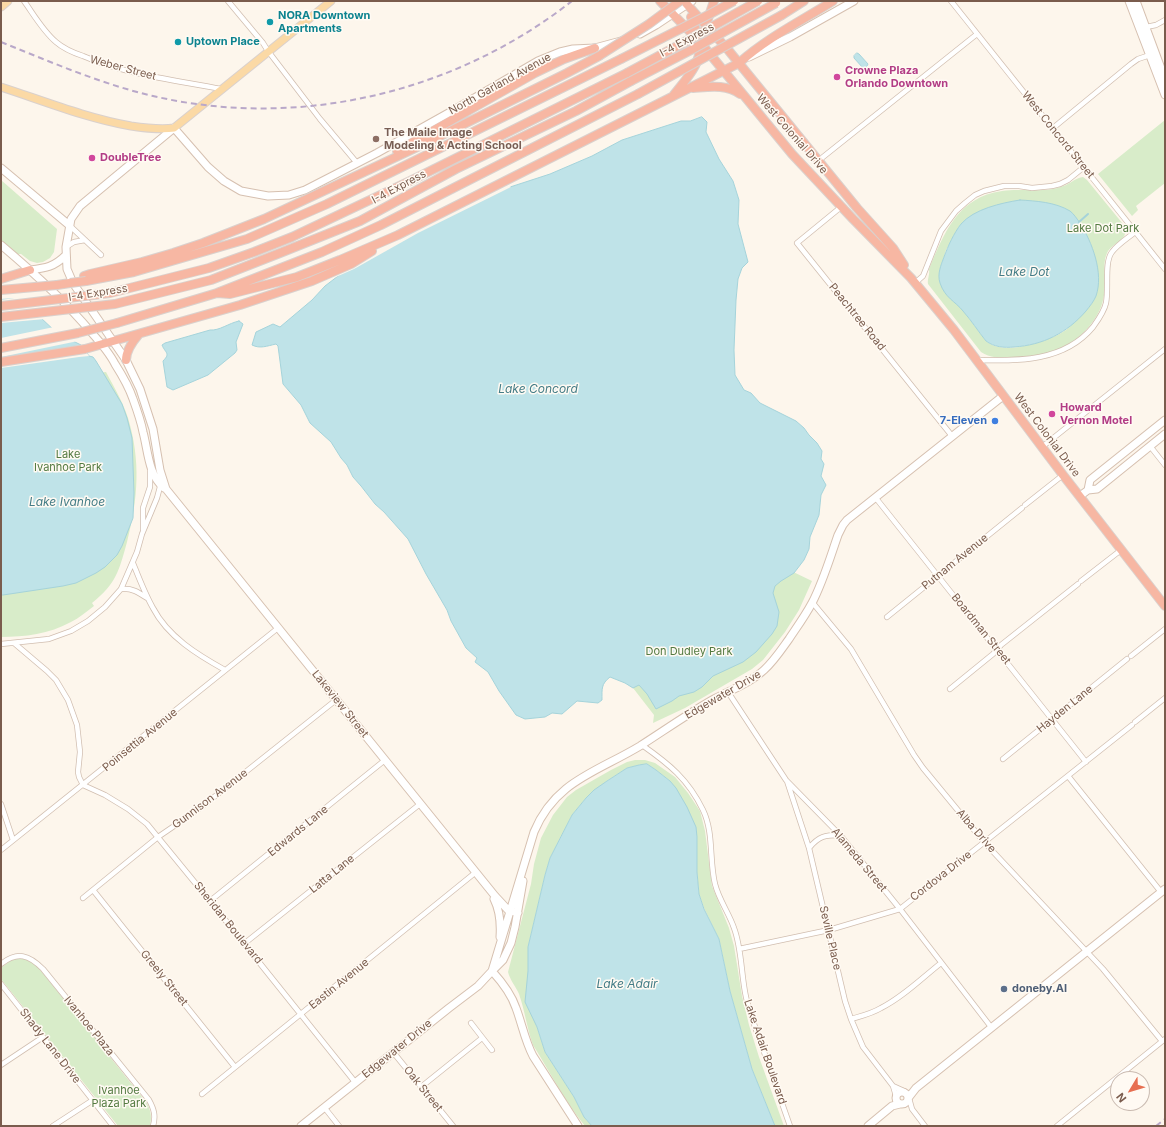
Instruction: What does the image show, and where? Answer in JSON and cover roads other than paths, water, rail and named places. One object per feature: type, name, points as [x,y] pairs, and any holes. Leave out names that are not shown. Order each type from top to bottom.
[{"type":"highway","name":"West Colonial Drive","points":[[660,1],[702,44],[792,154],[841,207],[913,280]]},
{"type":"highway","points":[[673,97],[699,58],[706,25],[714,1]]},
{"type":"highway","points":[[1,290],[70,283],[85,279],[134,272],[247,239],[327,204],[621,60],[734,1]]},
{"type":"highway","name":"I-4 Express","points":[[1,306],[110,293],[209,268],[292,237],[410,181],[627,73],[758,1]]},
{"type":"highway","points":[[1,348],[117,323],[217,293],[322,252],[381,225],[638,94],[804,1]]},
{"type":"highway","points":[[217,293],[230,294],[297,277],[398,235],[739,63],[772,38],[833,1]]},
{"type":"highway","name":"West Colonial Drive","points":[[686,2],[739,63],[818,161],[892,248],[913,280],[1165,606]]},
{"type":"highway","points":[[85,279],[90,274],[158,257],[220,237],[264,219],[420,146],[561,76],[598,56],[686,2],[702,44]]},
{"type":"highway","name":"I-4 Express","points":[[1,317],[114,304],[211,280],[360,221],[463,166],[576,111],[778,2]]},
{"type":"highway","points":[[361,173],[535,73],[564,59],[595,48]]},
{"type":"highway","points":[[689,89],[724,87],[734,90],[749,102]]},
{"type":"highway","points":[[1,362],[85,349],[240,306],[314,280],[351,264],[398,235]]},
{"type":"highway","points":[[1,279],[30,270]]},
{"type":"highway","points":[[126,360],[126,356],[130,348],[139,334]]},
{"type":"main road","points":[[1,7],[8,1]]},
{"type":"main road","points":[[1,87],[87,116],[114,123],[156,129],[174,128],[331,1]]},
{"type":"street","name":"Weber Street","points":[[24,1],[53,39],[73,52],[129,72],[221,89]]},
{"type":"street","points":[[228,1],[263,43],[310,106],[357,163]]},
{"type":"street","points":[[739,63],[790,37],[854,1]]},
{"type":"street","name":"West Concord Street","points":[[950,1],[1165,269]]},
{"type":"street","points":[[1129,1],[1165,95]]},
{"type":"street","points":[[1136,1],[1165,79]]},
{"type":"street","name":"North Garland Avenue","points":[[174,128],[208,167],[224,182],[241,191],[268,196],[294,194],[309,188],[419,130],[538,61],[573,49],[595,48],[626,40],[673,15],[686,2]]},
{"type":"street","points":[[1146,27],[1156,25],[1165,20]]},
{"type":"street","points":[[818,161],[977,34]]},
{"type":"street","points":[[1150,55],[1154,57],[1160,67]]},
{"type":"street","points":[[1053,128],[1127,66],[1138,59],[1150,55]]},
{"type":"street","name":"Lakeview Street","points":[[164,487],[150,418],[140,389],[126,360],[73,282],[67,268],[66,247],[71,219],[80,206],[174,128]]},
{"type":"street","points":[[913,280],[923,276],[941,231],[956,211],[970,199],[984,191],[1004,186],[1041,188],[1060,184],[1068,180],[1084,167]]},
{"type":"street","points":[[1,168],[101,255]]},
{"type":"street","name":"Peachtree Road","points":[[841,207],[797,243],[952,436]]},
{"type":"street","points":[[976,360],[1010,361],[1050,356],[1072,345],[1089,332],[1097,322],[1106,303],[1109,256],[1116,247],[1135,232]]},
{"type":"street","points":[[66,247],[74,242],[85,240]]},
{"type":"street","name":"Lakeview Street","points":[[1,246],[30,270],[78,317],[102,344],[114,362],[133,398],[143,429],[148,456],[156,478],[489,889],[505,907],[514,912]]},
{"type":"street","points":[[30,270],[51,266],[59,262],[66,255]]},
{"type":"street","points":[[1042,447],[1165,349]]},
{"type":"street","name":"Edgewater Drive","points":[[301,1126],[478,986],[504,960],[511,943],[518,883],[524,869],[537,826],[544,812],[555,798],[576,781],[642,745],[698,708],[757,676],[770,665],[812,602],[843,525],[850,517],[1003,396]]},
{"type":"street","points":[[1088,490],[1090,480],[1165,420]]},
{"type":"street","points":[[1080,496],[1088,490],[1097,489],[1165,434]]},
{"type":"street","points":[[1150,446],[1165,465]]},
{"type":"street","points":[[142,534],[143,508],[150,487],[148,456]]},
{"type":"street","name":"Putnam Avenue","points":[[887,617],[1063,475]]},
{"type":"street","points":[[1,644],[49,639],[71,631],[88,621],[105,607],[121,589],[133,563],[142,534],[157,498],[164,487]]},
{"type":"street","name":"Boardman Street","points":[[875,497],[998,649],[1086,762]]},
{"type":"street","points":[[950,689],[1121,550]]},
{"type":"street","points":[[133,563],[157,616],[187,646],[200,656],[225,670]]},
{"type":"street","points":[[121,589],[128,588],[137,591],[148,599]]},
{"type":"street","name":"Alba Drive","points":[[812,602],[851,649],[923,768],[984,842],[1103,968],[1164,1040]]},
{"type":"street","name":"Poinsettia Avenue","points":[[1,850],[278,628]]},
{"type":"street","name":"Hayden Lane","points":[[1003,759],[1165,629]]},
{"type":"street","points":[[14,643],[56,680],[68,700],[77,725],[80,752],[78,772],[83,785]]},
{"type":"street","name":"Alameda Street","points":[[728,692],[786,780],[840,835],[900,909],[991,1027]]},
{"type":"street","name":"Cordova Drive","points":[[739,949],[829,930],[900,909],[1165,698]]},
{"type":"street","name":"Gunnison Avenue","points":[[83,898],[158,837],[199,809],[336,700]]},
{"type":"street","name":"Lake Adair Boulevard","points":[[642,745],[679,774],[692,789],[703,809],[710,830],[715,884],[720,899],[735,929],[746,997],[790,1126]]},
{"type":"street","name":"Edwards Lane","points":[[210,901],[385,760]]},
{"type":"street","points":[[907,1095],[1163,890],[1068,776]]},
{"type":"street","name":"Seville Place","points":[[786,780],[809,848],[845,1001],[851,1020],[863,1047],[893,1086],[899,1101]]},
{"type":"street","name":"Sheridan Boulevard","points":[[83,785],[105,795],[128,809],[147,824],[245,943],[355,1082]]},
{"type":"street","points":[[1,804],[14,840]]},
{"type":"street","name":"Latta Lane","points":[[245,943],[420,804]]},
{"type":"street","points":[[809,848],[814,842],[822,837],[840,835]]},
{"type":"street","name":"Eastin Avenue","points":[[202,1094],[476,872]]},
{"type":"street","points":[[489,889],[498,906],[501,922],[500,947]]},
{"type":"street","name":"Greely Street","points":[[93,890],[235,1067]]},
{"type":"street","name":"Edgewater Drive","points":[[492,971],[514,912]]},
{"type":"street","name":"Ivanhoe Plaza","points":[[1,964],[15,956],[26,956],[34,960],[43,969],[149,1100],[154,1110],[153,1126]]},
{"type":"street","points":[[851,1020],[880,1009],[896,999],[941,963]]},
{"type":"street","points":[[492,971],[505,985],[516,1007],[533,1056],[578,1126]]},
{"type":"street","name":"Shady Lane Drive","points":[[1,984],[113,1126]]},
{"type":"street","points":[[471,1024],[492,1050]]},
{"type":"street","points":[[1,1065],[43,1037]]},
{"type":"street","points":[[421,1087],[482,1038]]},
{"type":"street","points":[[1057,1126],[1164,1040]]},
{"type":"street","name":"Oak Street","points":[[393,1052],[453,1126]]},
{"type":"street","name":"Seville Place","points":[[893,1086],[907,1095]]},
{"type":"street","points":[[899,1101],[898,1093],[907,1095]]},
{"type":"street","points":[[868,1126],[899,1101],[907,1102],[907,1095]]},
{"type":"street","points":[[907,1095],[912,1109],[925,1126]]},
{"type":"street","points":[[53,1126],[93,1100]]},
{"type":"street","points":[[899,1101],[912,1109]]},
{"type":"street","points":[[324,1107],[339,1126]]},
{"type":"water","points":[[857,53],[868,64],[865,68],[863,68],[854,58]]},
{"type":"water","name":"Lake Concord","points":[[702,117],[707,122],[706,132],[719,159],[733,181],[739,200],[738,224],[748,262],[742,268],[738,279],[734,350],[735,375],[744,390],[751,393],[760,403],[796,421],[817,443],[822,451],[821,459],[824,464],[821,476],[826,485],[821,495],[819,515],[810,537],[809,549],[804,560],[794,573],[775,586],[773,593],[779,612],[777,626],[756,652],[743,662],[713,676],[702,687],[694,692],[679,696],[656,709],[647,694],[639,685],[633,688],[610,677],[604,684],[602,690],[602,700],[598,703],[577,701],[562,714],[552,713],[545,717],[525,719],[516,715],[488,672],[475,662],[477,658],[466,648],[408,539],[375,504],[353,477],[347,465],[331,442],[310,423],[301,405],[283,384],[278,346],[276,344],[261,347],[252,345],[256,332],[273,324],[280,327],[312,300],[325,286],[381,243],[504,189],[550,174],[592,156],[622,140],[681,121],[690,121]]},
{"type":"water","name":"Lake Dot","points":[[1020,200],[1052,204],[1064,208],[1073,214],[1089,239],[1096,258],[1099,278],[1098,287],[1092,304],[1079,319],[1063,332],[1035,344],[1003,347],[992,345],[986,341],[966,314],[950,299],[942,288],[939,280],[939,273],[951,240],[958,228],[966,219],[973,214],[988,208]]},
{"type":"water","name":"Lake Ivanhoe","points":[[14,298],[40,317],[57,333],[81,345],[89,356],[93,357],[96,361],[122,404],[132,438],[134,493],[133,518],[117,555],[105,567],[96,573],[76,583],[1,595],[1,299]]},
{"type":"water","points":[[239,321],[243,324],[236,342],[237,350],[235,353],[208,375],[173,390],[167,387],[163,361],[167,356],[167,353],[162,345]]},
{"type":"water","name":"Lake Adair","points":[[647,764],[670,781],[676,788],[696,827],[699,894],[704,909],[719,939],[730,991],[752,1069],[775,1126],[592,1126],[584,1117],[574,1097],[545,1052],[537,1027],[525,1002],[528,971],[528,947],[545,875],[550,858],[572,815],[594,790],[607,781],[627,768]]},
{"type":"waterway","points":[[1079,222],[1088,214]]},
{"type":"railway","points":[[1,42],[95,79],[153,96],[208,105],[263,108],[318,105],[373,96],[426,80],[478,59],[526,33],[572,1]]},
{"type":"railway","points":[[1156,1126],[1165,1119]]},
{"type":"place","name":"NORA Downtown Apartments","points":[[270,22]]},
{"type":"place","name":"Uptown Place","points":[[178,42]]},
{"type":"place","name":"Crowne Plaza Orlando Downtown","points":[[837,77]]},
{"type":"place","name":"The Maile Image Modeling & Acting School","points":[[376,139]]},
{"type":"place","name":"DoubleTree","points":[[92,158]]},
{"type":"place","name":"Howard Vernon Motel","points":[[1052,414]]},
{"type":"place","name":"7-Eleven","points":[[995,421]]},
{"type":"place","name":"doneby.AI","points":[[1004,989]]},
{"type":"park label","name":"Lake Dot Park","points":[[1103,229]]},
{"type":"park label","name":"Lake Ivanhoe Park","points":[[68,461]]},
{"type":"park label","name":"Don Dudley Park","points":[[689,652]]},
{"type":"park label","name":"Ivanhoe Plaza Park","points":[[119,1097]]}]
